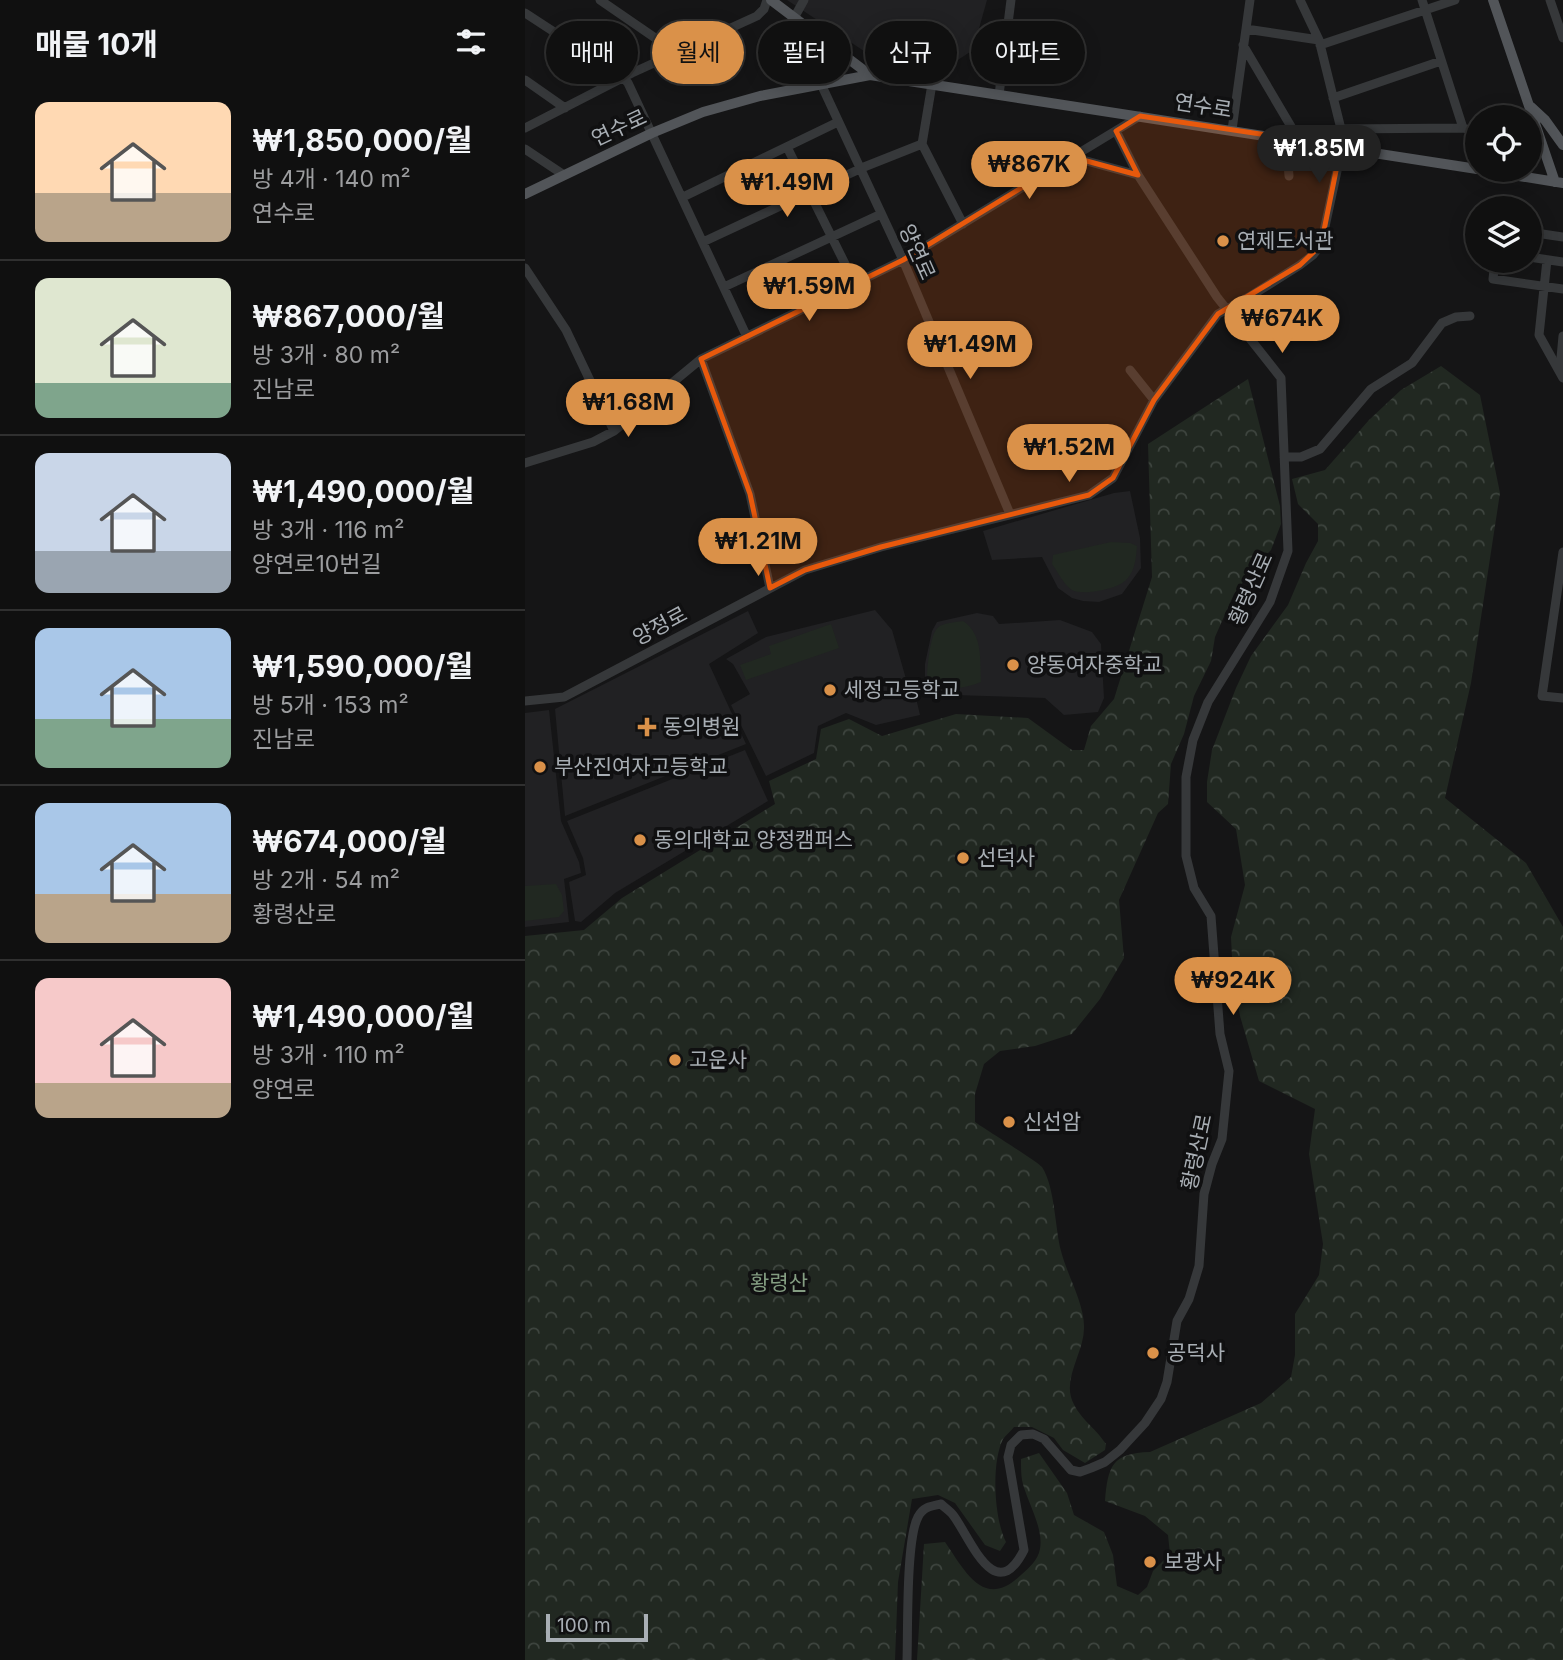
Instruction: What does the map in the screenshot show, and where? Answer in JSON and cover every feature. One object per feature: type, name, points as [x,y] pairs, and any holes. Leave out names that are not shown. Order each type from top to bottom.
[{"type":"main road","points":[[769,0],[865,71]]},
{"type":"main road","points":[[1493,0],[1529,105]]},
{"type":"main road","name":"연수로","points":[[525,194],[652,133],[703,112],[760,96],[821,84]]},
{"type":"main road","name":"연수로","points":[[932,84],[1465,167]]},
{"type":"main road","points":[[1542,117],[1563,145]]},
{"type":"main road","points":[[1542,139],[1559,183]]},
{"type":"street","points":[[600,0],[652,36]]},
{"type":"street","points":[[744,22],[757,16],[769,0]]},
{"type":"street","points":[[794,18],[804,0]]},
{"type":"street","points":[[999,94],[1011,0]]},
{"type":"street","points":[[1232,130],[1250,0]]},
{"type":"street","name":"양정로","points":[[525,701],[564,697],[805,570],[1089,495],[1113,478],[1154,400],[1218,314],[1300,265],[1321,245],[1341,146],[1341,130],[1320,42],[1300,0]]},
{"type":"street","points":[[1246,29],[1320,42],[1423,5],[1455,0]]},
{"type":"street","points":[[1550,0],[1563,38]]},
{"type":"street","points":[[1341,130],[1463,128],[1423,5]]},
{"type":"street","points":[[525,13],[546,27]]},
{"type":"street","points":[[1244,44],[1299,140]]},
{"type":"street","points":[[1333,98],[1441,61]]},
{"type":"street","points":[[525,80],[565,108]]},
{"type":"street","points":[[525,128],[610,84]]},
{"type":"street","points":[[627,84],[683,197],[747,337]]},
{"type":"street","name":"양연로","points":[[821,84],[903,260],[1010,514]]},
{"type":"street","points":[[932,84],[922,144],[963,224]]},
{"type":"street","points":[[525,463],[593,443],[614,431],[701,359],[903,260],[1140,116]]},
{"type":"street","points":[[683,197],[838,122]]},
{"type":"street","name":"황령산로","points":[[907,1660],[911,1541],[918,1517],[927,1507],[941,1504],[953,1514],[983,1564],[997,1572],[1007,1570],[1018,1562],[1024,1550],[1008,1457],[1011,1445],[1021,1435],[1033,1434],[1045,1439],[1071,1470],[1080,1472],[1105,1462],[1120,1450],[1139,1430],[1161,1399],[1167,1382],[1177,1321],[1189,1298],[1199,1266],[1205,1194],[1221,1139],[1229,1071],[1220,1034],[1211,916],[1194,887],[1186,856],[1186,777],[1193,740],[1208,702],[1264,612],[1282,573],[1288,551],[1281,378],[1226,309],[1138,176],[1116,131]]},
{"type":"street","points":[[1273,136],[1289,164],[1289,176]]},
{"type":"street","points":[[703,242],[811,191],[922,144]]},
{"type":"street","points":[[787,147],[855,284]]},
{"type":"street","points":[[525,149],[565,175]]},
{"type":"street","points":[[1072,157],[1138,176]]},
{"type":"street","points":[[725,287],[881,214]]},
{"type":"street","points":[[1542,234],[1563,237]]},
{"type":"street","points":[[1542,259],[1563,262]]},
{"type":"street","points":[[1547,260],[1539,335],[1561,373]]},
{"type":"street","points":[[525,268],[566,330],[614,431]]},
{"type":"street","points":[[1494,273],[1493,279],[1563,289]]},
{"type":"street","points":[[1285,457],[1301,457],[1320,449],[1371,389],[1412,363],[1442,323],[1456,317],[1470,316]]},
{"type":"street","points":[[1561,373],[1563,336]]},
{"type":"street","points":[[701,359],[750,494],[771,588]]},
{"type":"street","points":[[1130,370],[1154,400]]},
{"type":"street","points":[[1563,552],[1542,696],[1563,698]]},
{"type":"highlighted area","points":[[1140,116],[1341,146],[1321,245],[1300,265],[1218,314],[1154,400],[1113,478],[1089,495],[881,547],[805,570],[770,588],[750,494],[701,359],[903,260],[1072,157],[1138,175],[1116,131]]},
{"type":"shaded area","points":[[787,0],[987,0],[981,21],[971,21],[971,51],[957,60],[957,21],[865,21],[865,52],[851,42],[851,21],[819,21]]},
{"type":"shaded area","points":[[1130,491],[1140,538],[1141,568],[1122,594],[1099,602],[1083,601],[1072,598],[1058,588],[1042,557],[992,560],[983,531],[1114,493]]},
{"type":"shaded area","name":"세정고등학교","points":[[875,610],[892,630],[920,715],[876,725],[846,713],[818,726],[814,753],[766,776],[731,705],[750,694],[733,664],[726,659],[766,637]]},
{"type":"shaded area","name":"동의병원","points":[[748,611],[758,633],[709,664],[746,744],[565,816],[555,709]]},
{"type":"shaded area","name":"양동여자중학교","points":[[977,613],[993,616],[999,624],[1060,620],[1092,632],[1101,644],[1104,698],[1098,712],[1064,715],[1045,698],[954,695],[935,688],[925,679],[925,664],[932,631],[937,622]]},
{"type":"shaded area","name":"부산진여자고등학교","points":[[549,710],[561,821],[581,873],[564,879],[569,922],[525,927],[525,713]]},
{"type":"shaded area","name":"동의대학교 양정캠퍼스","points":[[745,750],[768,801],[615,893],[581,922],[575,921],[569,882],[586,875],[583,858],[567,821]]},
{"type":"green space","points":[[1441,366],[1480,395],[1500,493],[1471,683],[1445,798],[1526,863],[1563,927],[1563,1660],[917,1660],[924,1544],[945,1542],[968,1575],[986,1588],[996,1589],[1008,1585],[1027,1570],[1037,1557],[1041,1541],[1022,1480],[1021,1459],[1039,1453],[1067,1493],[1074,1515],[1104,1532],[1113,1555],[1117,1586],[1138,1595],[1147,1587],[1153,1571],[1170,1554],[1168,1535],[1145,1516],[1105,1501],[1108,1479],[1114,1464],[1127,1455],[1150,1452],[1261,1403],[1291,1377],[1295,1355],[1295,1314],[1319,1275],[1323,1244],[1309,1154],[1315,1109],[1259,1081],[1240,1016],[1233,977],[1231,937],[1245,885],[1236,829],[1207,802],[1207,782],[1212,750],[1236,688],[1251,656],[1288,605],[1318,541],[1318,524],[1298,504],[1292,479],[1325,470],[1369,420],[1401,390]]},
{"type":"green space","name":"황령산","points":[[1248,379],[1280,506],[1281,524],[1271,550],[1234,594],[1215,637],[1211,661],[1194,696],[1184,734],[1171,764],[1168,804],[1158,813],[1119,900],[1124,958],[1100,999],[1072,1034],[1035,1046],[1000,1051],[984,1064],[975,1094],[975,1122],[1038,1164],[1046,1175],[1061,1251],[1084,1319],[1083,1337],[1071,1380],[1071,1397],[1077,1410],[1106,1444],[1105,1450],[1085,1463],[1063,1450],[1054,1438],[1032,1427],[1014,1427],[1003,1439],[997,1462],[995,1491],[999,1520],[1006,1542],[1000,1551],[985,1545],[955,1503],[938,1495],[912,1499],[898,1582],[895,1660],[525,1660],[525,936],[584,930],[622,898],[775,804],[769,781],[816,759],[821,729],[849,719],[882,736],[956,714],[1028,718],[1072,750],[1084,750],[1091,726],[1114,699],[1152,577],[1148,444]]},
{"type":"green space","points":[[1111,542],[1137,546],[1131,573],[1125,581],[1114,587],[1077,592],[1064,582],[1052,564],[1053,555]]},
{"type":"green space","points":[[963,621],[977,640],[981,682],[959,688],[946,687],[927,675],[932,641],[940,626]]},
{"type":"green space","points":[[831,624],[839,648],[746,680],[740,665],[771,654],[769,646]]},
{"type":"green space","points":[[556,884],[562,895],[564,911],[559,917],[525,921],[525,886]]},
{"type":"place","name":"연제도서관","points":[[1223,241]]},
{"type":"place","name":"양동여자중학교","points":[[1013,665]]},
{"type":"place","name":"세정고등학교","points":[[830,690]]},
{"type":"place","name":"동의병원","points":[[647,727]]},
{"type":"place","name":"부산진여자고등학교","points":[[540,767]]},
{"type":"place","name":"동의대학교 양정캠퍼스","points":[[640,840]]},
{"type":"place","name":"선덕사","points":[[963,858]]},
{"type":"place","name":"고운사","points":[[675,1060]]},
{"type":"place","name":"신선암","points":[[1009,1122]]},
{"type":"place","name":"공덕사","points":[[1153,1353]]},
{"type":"place","name":"보광사","points":[[1150,1562]]}]
